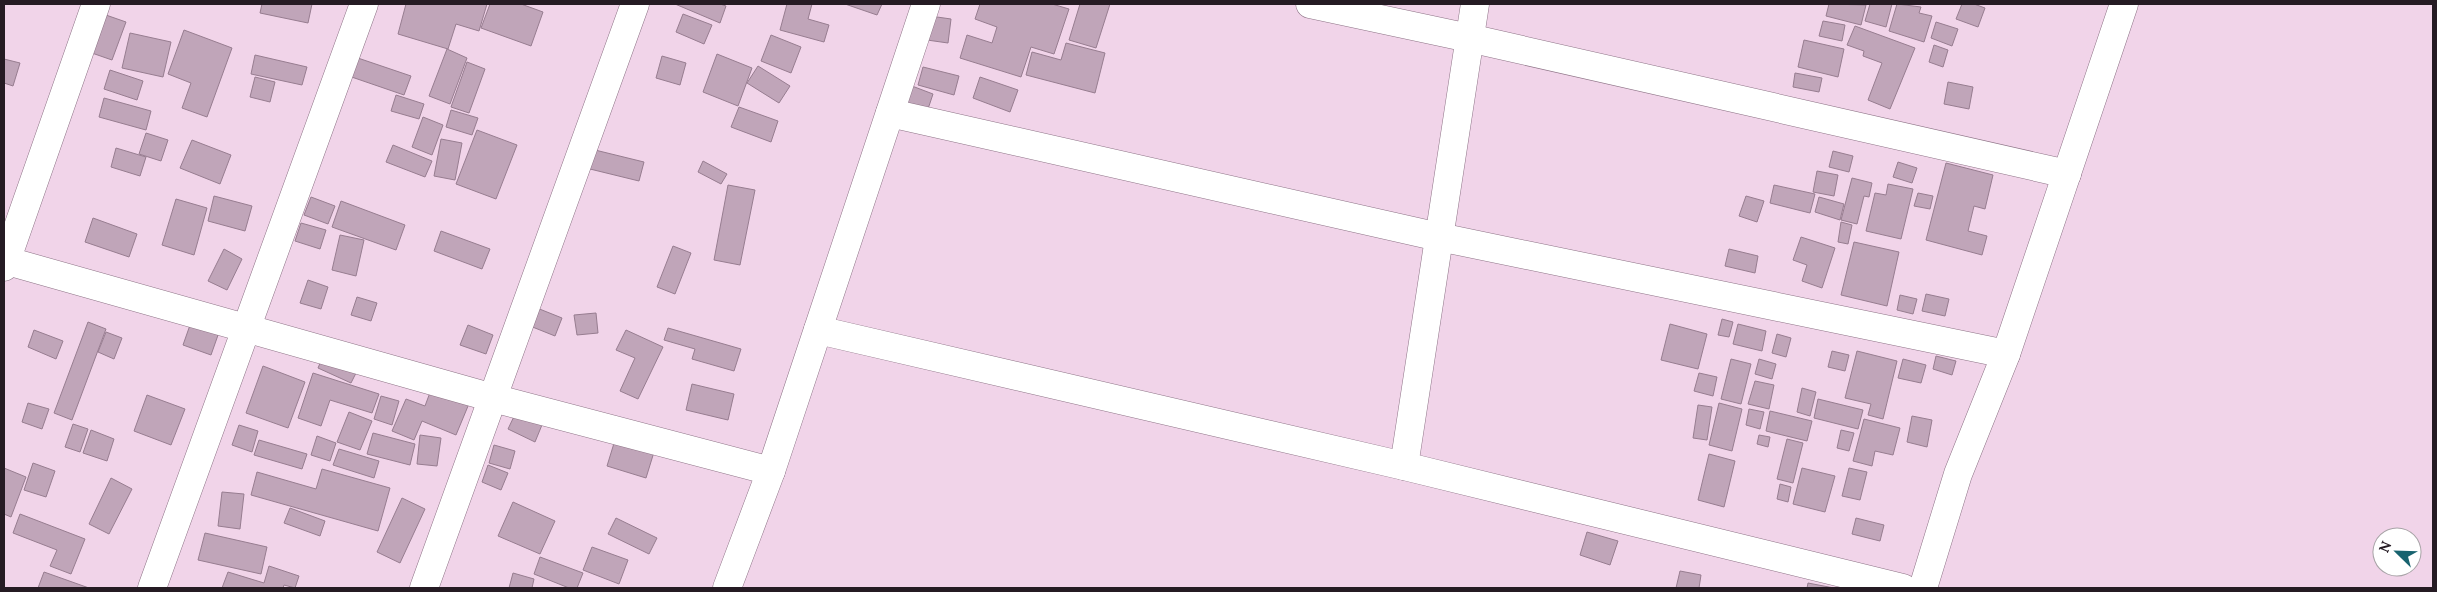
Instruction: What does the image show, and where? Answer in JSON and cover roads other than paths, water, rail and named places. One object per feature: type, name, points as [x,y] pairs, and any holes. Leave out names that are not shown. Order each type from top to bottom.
[{"type":"street","points":[[96,4],[4,262],[247,327],[493,398],[771,471]]},
{"type":"street","points":[[152,588],[364,4]]},
{"type":"street","points":[[424,588],[635,4]]},
{"type":"street","points":[[728,588],[771,471],[926,4]]},
{"type":"street","points":[[1310,4],[1470,38],[2067,174]]},
{"type":"street","points":[[1404,466],[1475,4]]},
{"type":"street","points":[[1922,588],[1958,474],[2006,354],[2124,4]]},
{"type":"street","points":[[890,113],[1439,237],[2006,354]]},
{"type":"street","points":[[818,330],[1404,466],[1902,588]]}]
